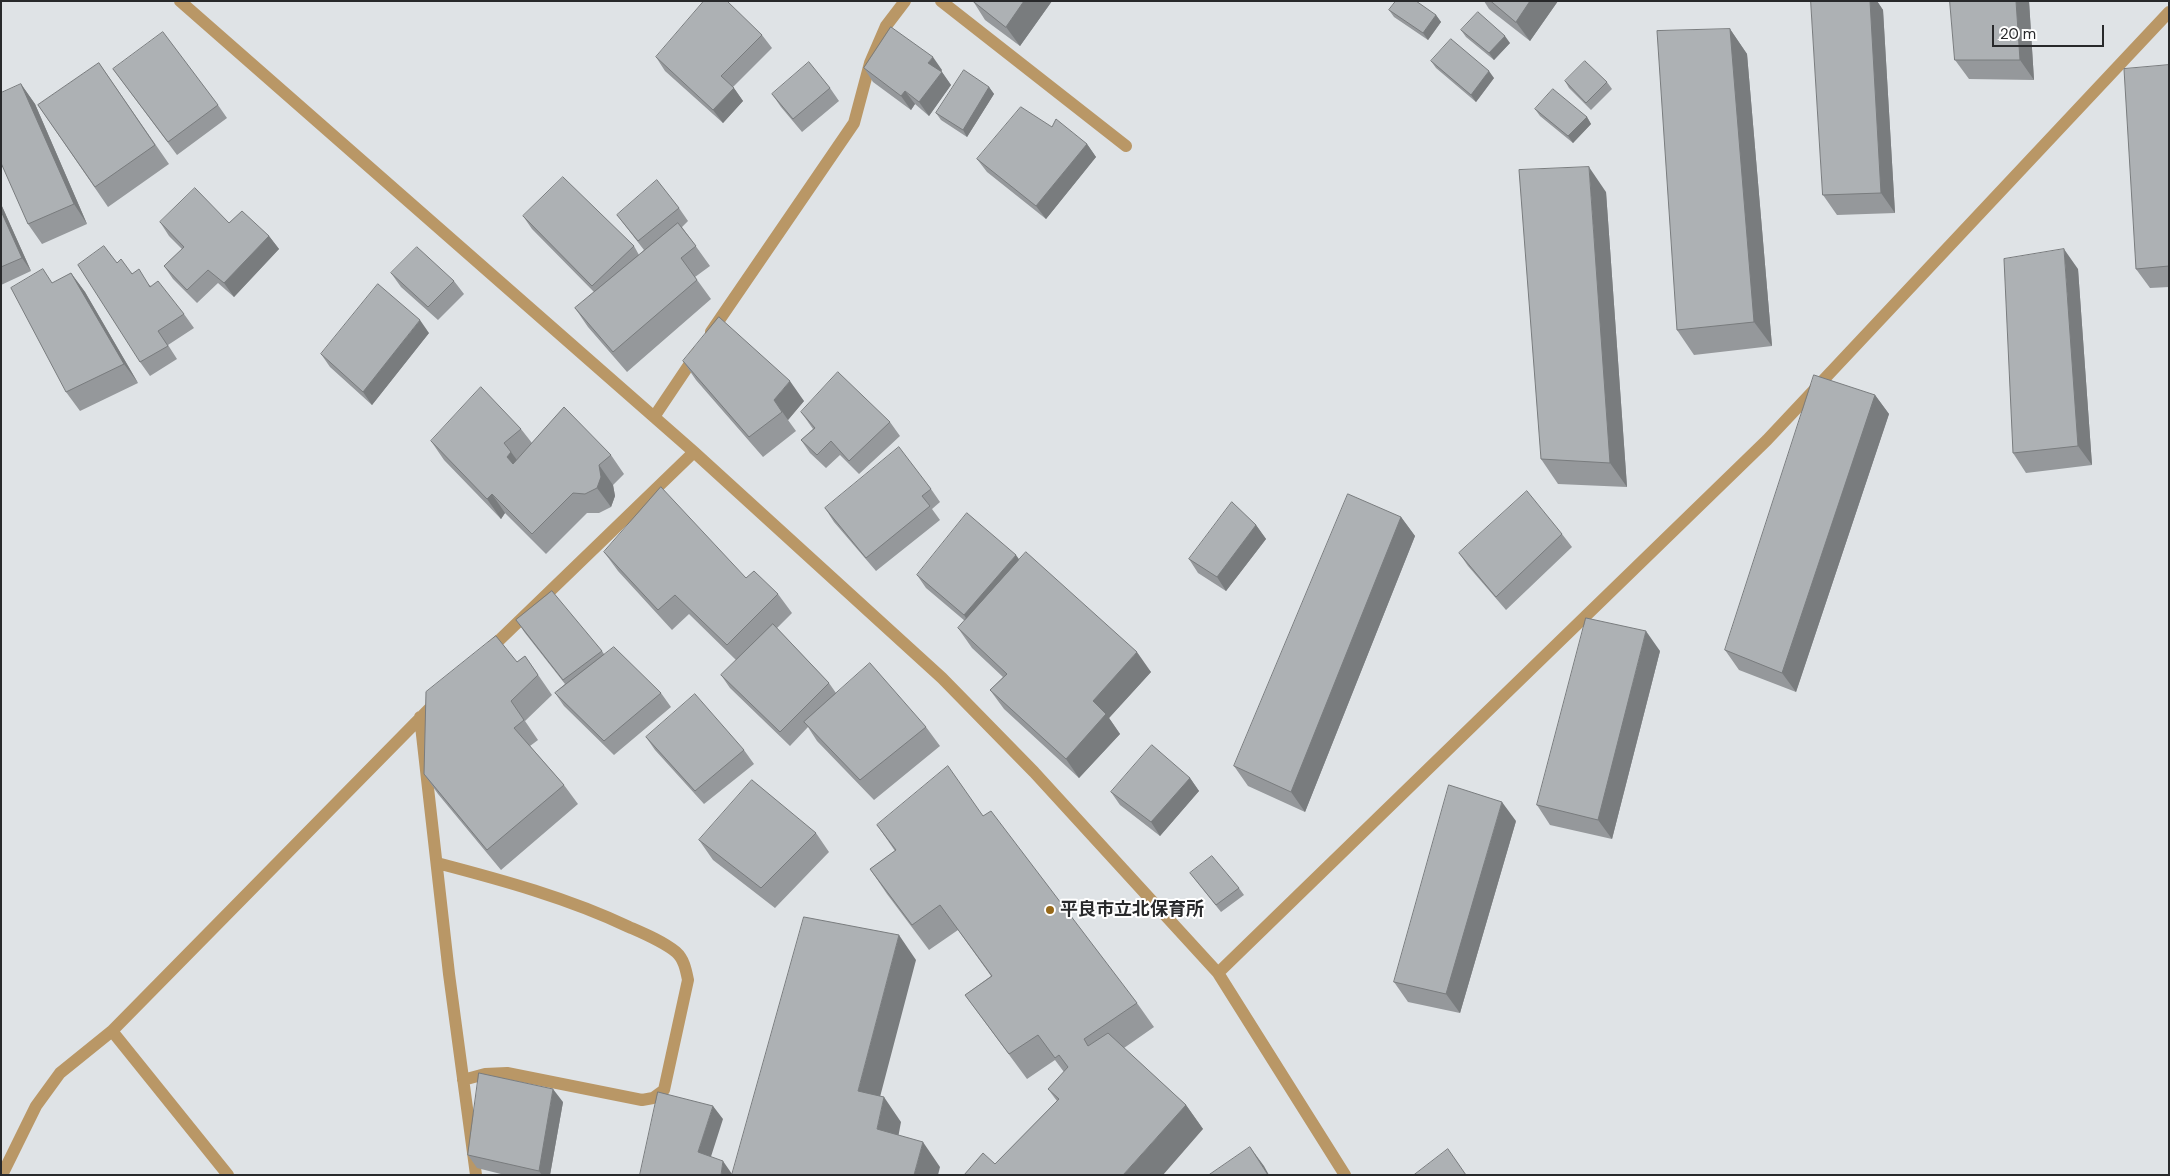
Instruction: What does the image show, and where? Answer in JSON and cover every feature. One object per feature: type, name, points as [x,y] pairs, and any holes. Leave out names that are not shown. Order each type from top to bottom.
[{"type":"street","points":[[180,1],[694,452],[942,678],[1034,772],[1218,973],[1345,1175]]},
{"type":"street","points":[[654,417],[854,124],[870,63],[886,26],[905,1]]},
{"type":"street","points":[[941,1],[1126,146]]},
{"type":"street","points":[[1218,973],[1767,440],[2169,12]]},
{"type":"street","points":[[476,663],[694,452]]},
{"type":"street","points":[[2,1175],[36,1106],[60,1073],[112,1031],[448,690]]},
{"type":"street","points":[[420,717],[476,1175]]},
{"type":"street","points":[[437,863],[500,880],[596,912],[660,942],[678,953],[688,980],[664,1090],[653,1098],[642,1100],[507,1073],[485,1074],[463,1080]]},
{"type":"street","points":[[112,1031],[228,1175]]},
{"type":"building","points":[[704,1],[727,1],[762,35],[721,76],[734,88],[713,110],[656,57]]},
{"type":"building","points":[[973,1],[1024,1],[1006,27]]},
{"type":"building","points":[[1396,1],[1416,1],[1436,15],[1423,33],[1389,10]]},
{"type":"building","points":[[1491,1],[1530,1],[1516,22]]},
{"type":"building","points":[[1811,1],[1870,1],[1881,193],[1823,195]]},
{"type":"building","points":[[1950,1],[2016,1],[2020,60],[1955,60]]},
{"type":"building","points":[[1478,12],[1505,36],[1489,53],[1461,30]]},
{"type":"building","points":[[891,27],[933,57],[928,63],[942,72],[919,102],[905,91],[901,96],[864,68]]},
{"type":"building","points":[[1730,29],[1754,322],[1677,330],[1657,31]]},
{"type":"building","points":[[163,32],[218,105],[168,142],[113,69]]},
{"type":"building","points":[[1451,39],[1489,71],[1471,95],[1431,61]]},
{"type":"building","points":[[1585,61],[1607,82],[1586,103],[1565,81]]},
{"type":"building","points":[[809,62],[830,88],[793,119],[772,94]]},
{"type":"building","points":[[99,63],[155,145],[95,187],[38,105]]},
{"type":"building","points":[[2169,65],[2169,266],[2136,269],[2124,69]]},
{"type":"building","points":[[964,70],[989,87],[963,130],[936,113]]},
{"type":"building","points":[[21,84],[74,204],[28,224],[1,163],[1,93]]},
{"type":"building","points":[[1553,89],[1587,117],[1568,136],[1535,109]]},
{"type":"building","points":[[1021,107],[1052,127],[1056,119],[1087,144],[1036,206],[977,159]]},
{"type":"building","points":[[1589,167],[1610,463],[1541,459],[1519,170]]},
{"type":"building","points":[[563,177],[634,246],[592,286],[523,216]]},
{"type":"building","points":[[657,180],[679,208],[638,241],[617,215]]},
{"type":"building","points":[[195,188],[229,223],[242,211],[269,236],[224,283],[208,270],[187,290],[164,266],[184,247],[160,222]]},
{"type":"building","points":[[1,211],[22,258],[1,267]]},
{"type":"building","points":[[678,223],[696,246],[681,258],[697,280],[613,352],[575,308]]},
{"type":"building","points":[[104,246],[117,263],[121,259],[132,274],[139,269],[150,287],[158,281],[184,314],[158,331],[168,346],[140,362],[78,265]]},
{"type":"building","points":[[417,247],[454,281],[428,307],[391,273]]},
{"type":"building","points":[[2064,249],[2078,446],[2013,453],[2004,259]]},
{"type":"building","points":[[43,269],[52,283],[71,273],[124,364],[66,392],[11,288]]},
{"type":"building","points":[[378,284],[420,320],[363,392],[321,354]]},
{"type":"building","points":[[719,317],[790,381],[774,400],[782,412],[749,437],[683,361]]},
{"type":"building","points":[[838,372],[890,422],[849,461],[831,441],[817,455],[801,440],[815,428],[801,412]]},
{"type":"building","points":[[1814,375],[1875,395],[1782,673],[1725,650]]},
{"type":"building","points":[[481,387],[521,429],[504,443],[511,452],[507,457],[513,464],[564,407],[611,455],[599,465],[601,477],[597,488],[585,494],[573,493],[532,534],[492,494],[487,499],[431,441]]},
{"type":"building","points":[[899,447],[931,489],[922,496],[930,506],[866,558],[825,508]]},
{"type":"building","points":[[661,487],[746,578],[754,571],[778,594],[727,645],[675,595],[658,610],[604,552]]},
{"type":"building","points":[[1527,491],[1562,534],[1496,597],[1459,553]]},
{"type":"building","points":[[1348,494],[1401,517],[1291,792],[1234,766]]},
{"type":"building","points":[[1232,502],[1256,525],[1217,577],[1189,559]]},
{"type":"building","points":[[967,513],[1016,555],[964,615],[917,575]]},
{"type":"building","points":[[1026,552],[1137,652],[1093,701],[1106,714],[1066,759],[990,690],[1007,674],[958,628]]},
{"type":"building","points":[[552,591],[602,651],[563,680],[516,620]]},
{"type":"building","points":[[1586,618],[1646,631],[1598,820],[1537,805]]},
{"type":"building","points":[[773,624],[829,683],[780,732],[721,675]]},
{"type":"building","points":[[496,636],[517,662],[525,656],[538,675],[511,701],[524,720],[514,728],[564,785],[487,850],[424,774],[426,692]]},
{"type":"building","points":[[614,647],[661,693],[604,741],[555,693]]},
{"type":"building","points":[[870,663],[926,727],[860,780],[804,722]]},
{"type":"building","points":[[695,694],[744,750],[695,791],[646,737]]},
{"type":"building","points":[[1152,745],[1190,778],[1151,822],[1111,792]]},
{"type":"building","points":[[948,766],[983,816],[991,811],[1137,1003],[1084,1039],[1088,1046],[1108,1033],[1186,1105],[1123,1175],[964,1175],[983,1153],[995,1164],[1059,1099],[1048,1089],[1068,1067],[1059,1055],[1055,1058],[1038,1035],[1009,1054],[965,995],[992,976],[940,905],[912,925],[870,869],[896,850],[877,825]]},
{"type":"building","points":[[752,780],[816,833],[761,888],[699,840]]},
{"type":"building","points":[[1449,785],[1502,802],[1446,994],[1394,982]]},
{"type":"building","points":[[1212,856],[1239,888],[1216,905],[1190,873]]},
{"type":"building","points":[[804,917],[899,935],[858,1091],[884,1097],[877,1129],[923,1142],[914,1175],[732,1175]]},
{"type":"building","points":[[479,1073],[553,1089],[539,1171],[468,1155]]},
{"type":"building","points":[[658,1092],[713,1106],[698,1152],[723,1161],[721,1175],[640,1175]]},
{"type":"building","points":[[1250,1147],[1268,1175],[1209,1175]]},
{"type":"building","points":[[1448,1149],[1466,1175],[1414,1175]]},
{"type":"place","name":"平良市立北保育所","points":[[1050,910]]}]
